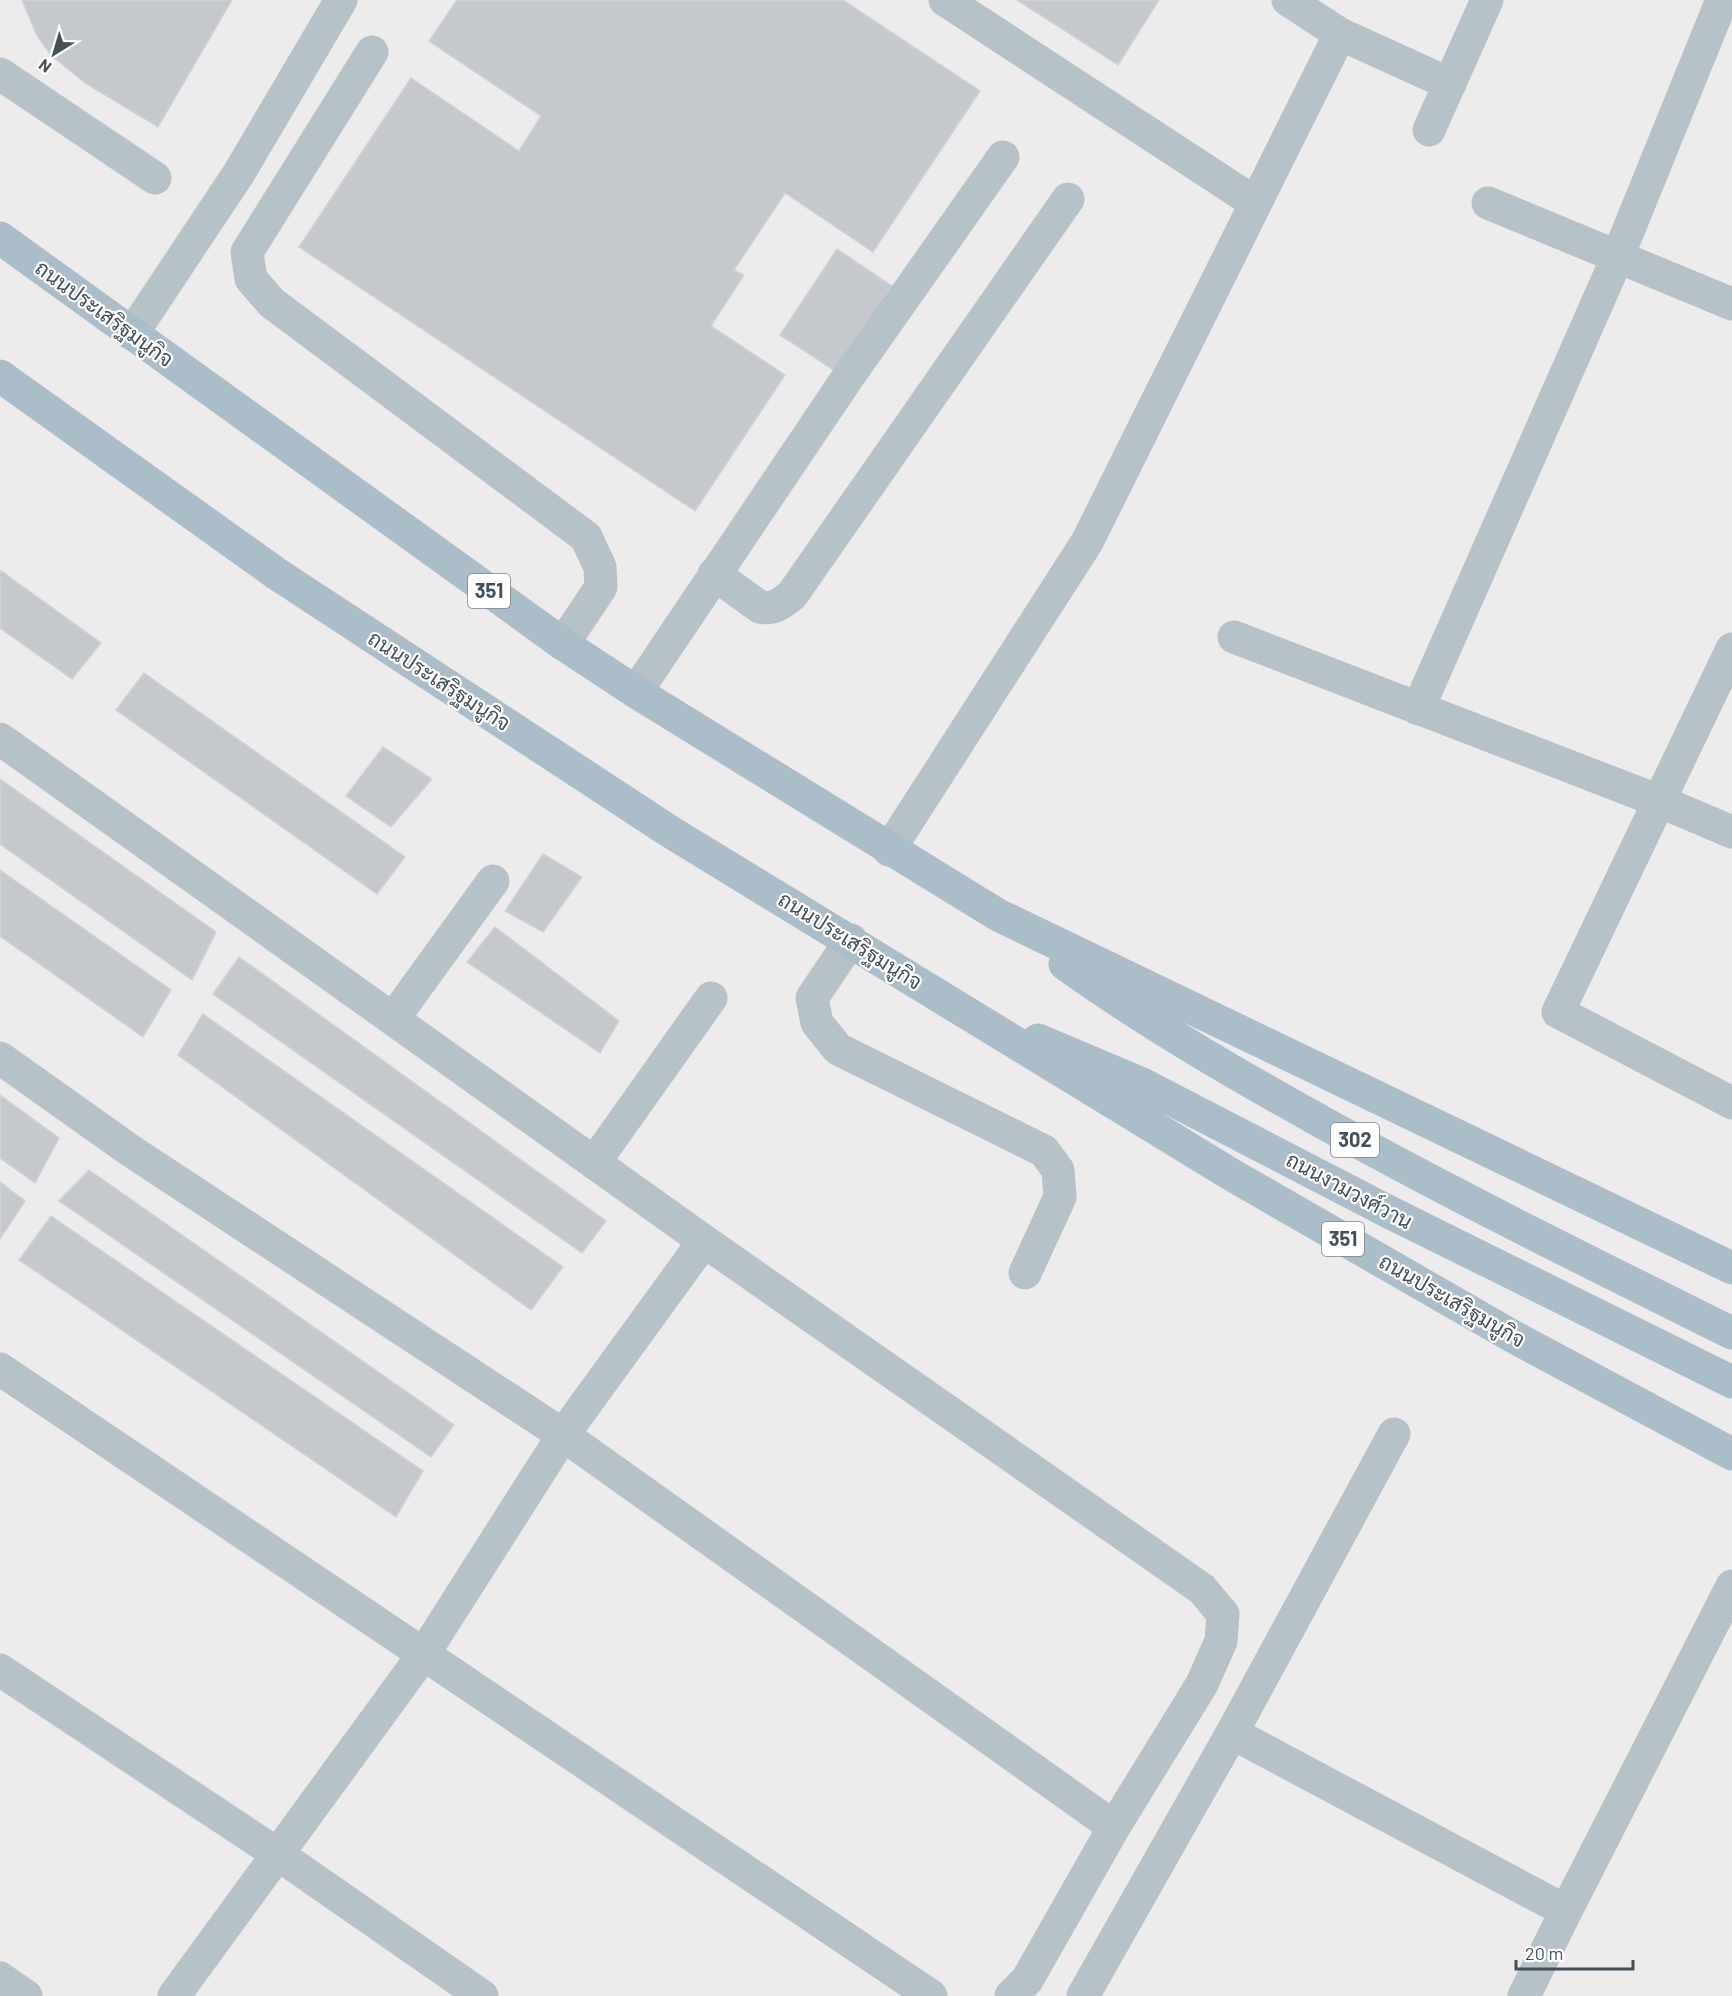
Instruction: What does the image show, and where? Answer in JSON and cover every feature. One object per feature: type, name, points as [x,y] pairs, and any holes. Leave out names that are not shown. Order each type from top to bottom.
[{"type":"main road","name":"ถนนประเสริฐมนูกิจ","points":[[0,238],[563,644],[636,692],[998,915],[1732,1268]]},
{"type":"main road","name":"ถนนประเสริฐมนูกิจ","points":[[0,376],[296,587],[659,824],[1232,1175],[1512,1336],[1732,1454]]},
{"type":"main road","name":"302","points":[[998,915],[1102,990],[1242,1078],[1434,1184],[1732,1332]]},
{"type":"main road","name":"ถนนงามวงศ์วาน","points":[[961,1010],[1080,1055],[1142,1084],[1389,1212],[1732,1382]]},
{"type":"street","points":[[132,334],[238,173],[341,0]]},
{"type":"street","points":[[945,0],[1254,202]]},
{"type":"street","points":[[1288,0],[1340,34],[1450,84]]},
{"type":"street","points":[[1430,130],[1487,0]]},
{"type":"street","points":[[1418,709],[1618,256],[1722,0]]},
{"type":"street","points":[[889,849],[1087,542],[1254,202],[1340,34]]},
{"type":"street","points":[[372,52],[246,252],[251,279],[272,303],[586,537],[600,567],[601,587],[563,644]]},
{"type":"street","points":[[0,74],[155,178]]},
{"type":"street","points":[[636,692],[714,574],[1003,157]]},
{"type":"street","points":[[714,574],[760,607],[780,605],[792,595],[1068,199]]},
{"type":"street","points":[[1488,203],[1732,304]]},
{"type":"street","points":[[1234,637],[1659,801],[1732,832]]},
{"type":"street","points":[[1732,649],[1558,1012],[1732,1103]]},
{"type":"street","points":[[0,739],[704,1241],[1202,1589],[1223,1614],[1221,1641],[1202,1684],[1114,1827],[1027,1980],[1011,1996]]},
{"type":"street","points":[[393,1019],[494,881]]},
{"type":"street","points":[[851,940],[812,998],[817,1023],[838,1049],[1044,1151],[1058,1170],[1060,1197],[1025,1273]]},
{"type":"street","points":[[594,1163],[711,998]]},
{"type":"street","points":[[0,1058],[131,1151],[562,1435],[1114,1827]]},
{"type":"street","points":[[174,1996],[423,1655],[562,1435],[704,1241]]},
{"type":"street","points":[[0,1369],[930,1996]]},
{"type":"street","points":[[1083,1996],[1233,1733],[1394,1434]]},
{"type":"street","points":[[1524,1996],[1732,1586]]},
{"type":"street","points":[[0,1670],[279,1855],[482,1996]]},
{"type":"street","points":[[1233,1733],[1566,1911]]},
{"type":"street","points":[[0,1978],[26,1996]]},
{"type":"building","points":[[22,0],[232,0],[158,127],[85,83],[51,55],[37,36]]},
{"type":"building","points":[[457,0],[843,0],[980,91],[873,252],[785,193],[734,270],[744,275],[711,326],[785,375],[695,511],[299,247],[411,78],[519,151],[541,116],[429,41]]},
{"type":"building","points":[[1017,0],[1159,0],[1118,65]]},
{"type":"building","points":[[837,249],[892,286],[835,371],[780,335]]},
{"type":"building","points":[[0,570],[101,643],[72,679],[0,628]]},
{"type":"building","points":[[144,673],[405,857],[377,894],[116,710]]},
{"type":"building","points":[[383,747],[432,779],[391,827],[346,796]]},
{"type":"building","points":[[0,779],[216,932],[192,980],[0,844]]},
{"type":"building","points":[[543,854],[582,877],[543,932],[505,911]]},
{"type":"building","points":[[0,870],[171,990],[143,1037],[0,936]]},
{"type":"building","points":[[495,927],[619,1021],[600,1053],[467,962]]},
{"type":"building","points":[[239,957],[606,1221],[582,1253],[213,994]]},
{"type":"building","points":[[203,1014],[563,1267],[531,1310],[178,1055]]},
{"type":"building","points":[[0,1095],[59,1138],[35,1183],[0,1158]]},
{"type":"building","points":[[89,1170],[454,1425],[431,1457],[59,1201]]},
{"type":"building","points":[[0,1182],[25,1201],[0,1239]]},
{"type":"building","points":[[51,1216],[423,1471],[396,1517],[19,1260]]}]
